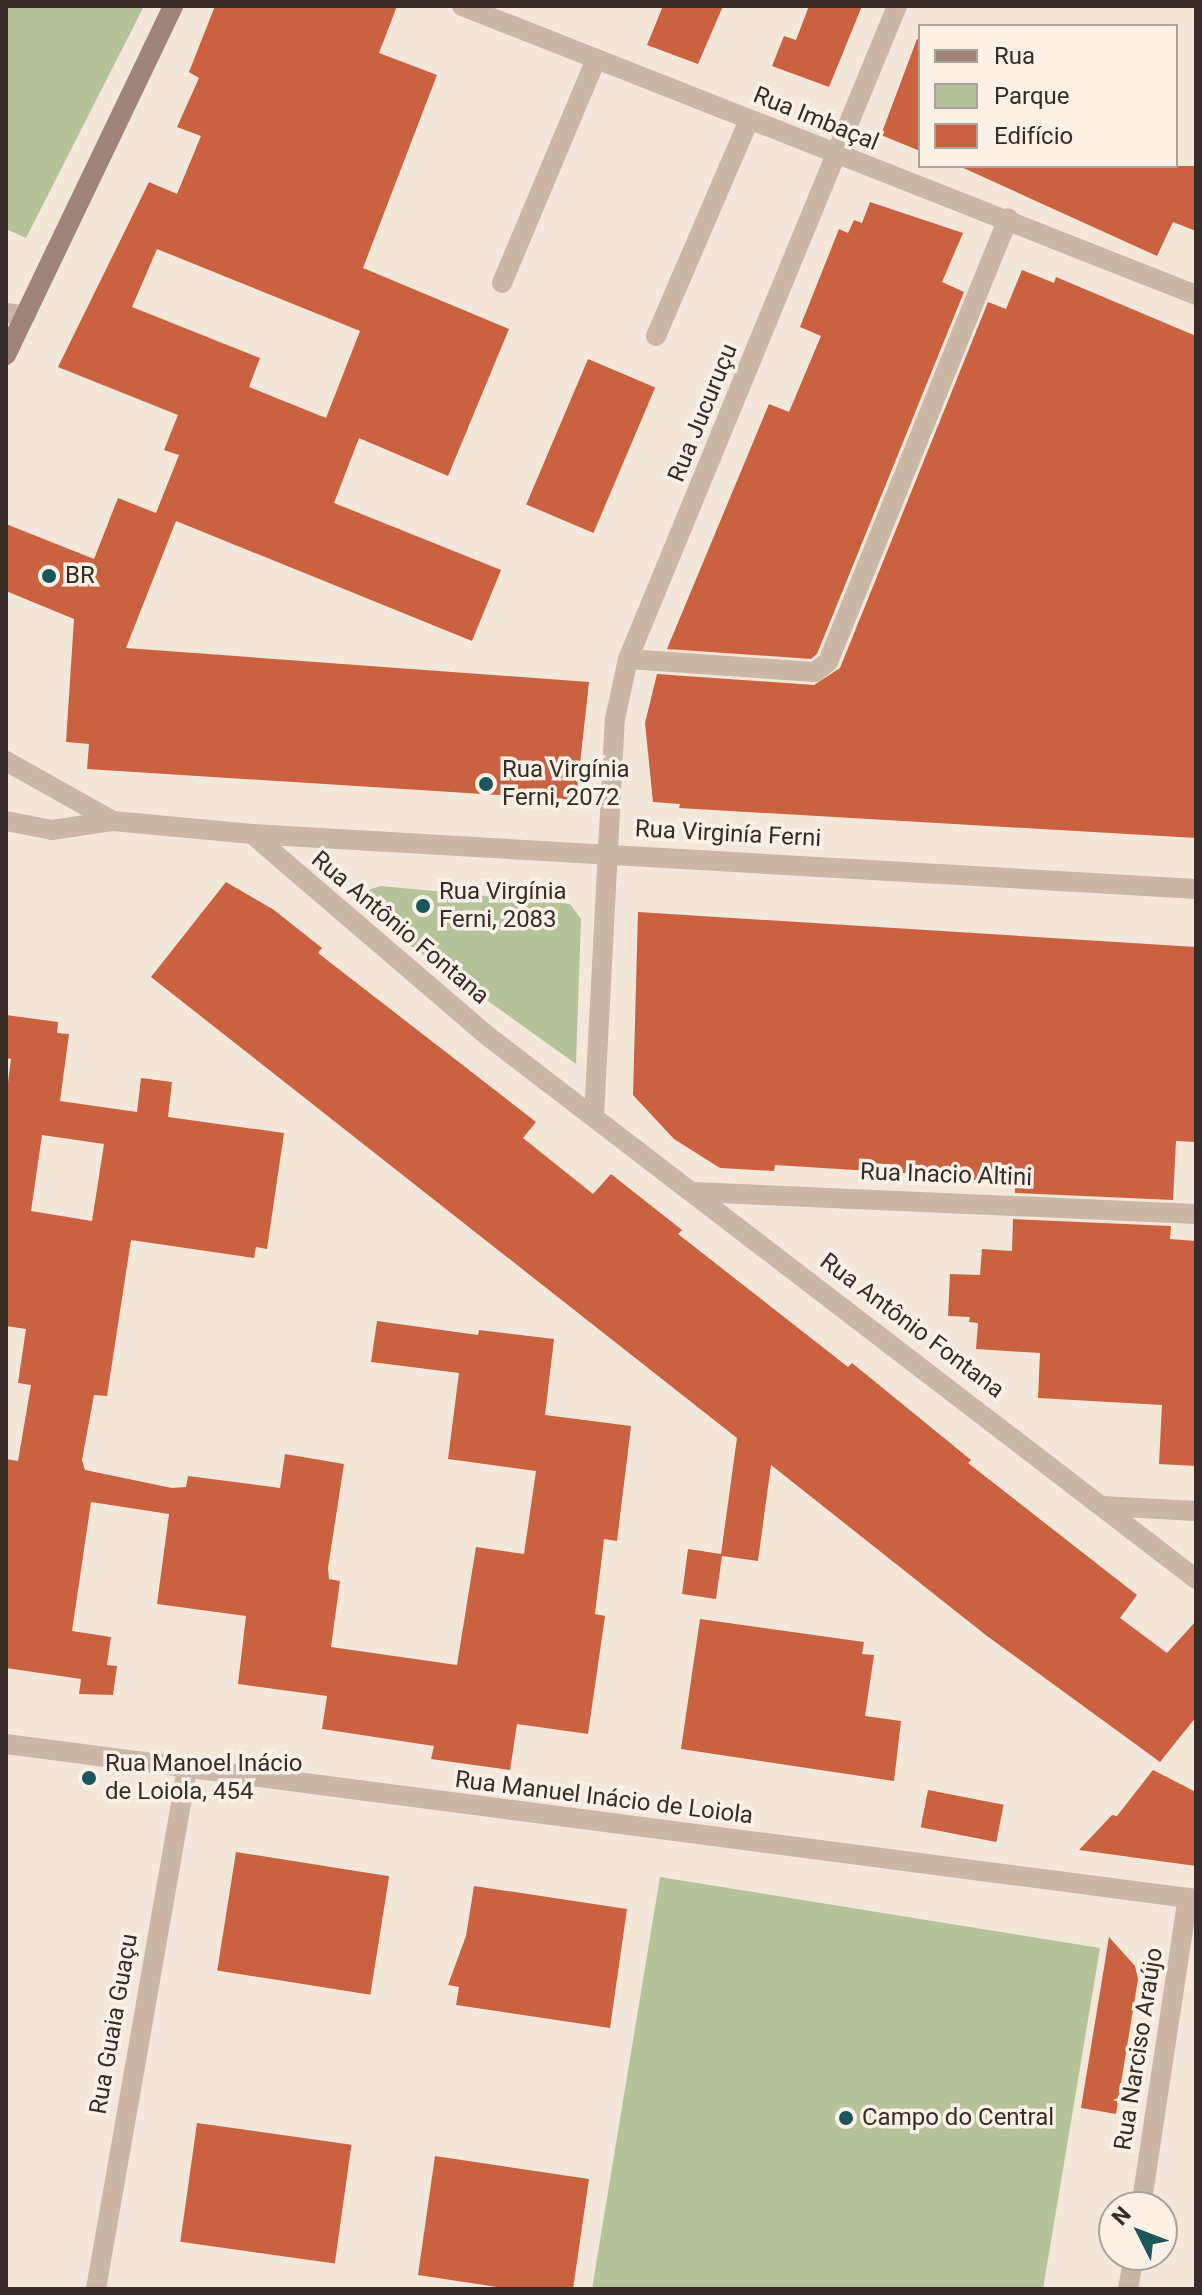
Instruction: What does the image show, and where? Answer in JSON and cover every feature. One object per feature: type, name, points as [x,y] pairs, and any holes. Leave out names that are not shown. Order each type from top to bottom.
[{"type":"main road","points":[[6,355],[16,314],[173,6]]},
{"type":"street","name":"Rua Imbaçal","points":[[462,6],[837,156],[1008,218],[1196,295]]},
{"type":"street","name":"Rua Jucuruçu","points":[[628,659],[897,6]]},
{"type":"street","points":[[502,283],[596,59]]},
{"type":"street","points":[[656,336],[749,120]]},
{"type":"street","points":[[594,1117],[615,719],[628,659],[821,670],[1008,218]]},
{"type":"street","name":"Rua Virginía Ferni","points":[[6,761],[113,821]]},
{"type":"street","name":"Rua Virginía Ferni","points":[[6,821],[52,830],[113,821],[252,834],[1196,889]]},
{"type":"street","name":"Rua Antônio Fontana","points":[[252,834],[489,1037],[1196,1579]]},
{"type":"street","name":"Rua Inacio Altini","points":[[694,1192],[1196,1214]]},
{"type":"street","points":[[1103,1506],[1196,1511]]},
{"type":"street","name":"Rua Manuel Inácio de Loiola","points":[[6,1744],[1192,1899]]},
{"type":"street","name":"Rua Guaia Guaçu","points":[[96,2289],[187,1769]]},
{"type":"street","name":"Rua Narciso Araújo","points":[[1144,2191],[1192,1899]]},
{"type":"green space","points":[[6,6],[144,6],[26,238],[6,229]]},
{"type":"green space","points":[[381,886],[570,904],[581,919],[576,1064],[369,916],[368,890]]},
{"type":"green space","name":"Campo do Central","points":[[660,1877],[1100,1948],[1043,2289],[592,2289]]},
{"type":"building","points":[[215,6],[397,6],[379,53],[437,75],[363,268],[509,329],[448,476],[359,438],[334,503],[501,570],[472,641],[176,521],[126,648],[589,682],[576,800],[87,769],[89,744],[66,742],[74,619],[6,591],[6,524],[94,559],[118,498],[156,513],[179,455],[164,450],[178,415],[58,367],[149,182],[177,194],[201,136],[177,127],[199,78],[189,72]],"holes":[[[157,249],[360,331],[326,418],[249,387],[260,358],[132,307]]]},
{"type":"building","points":[[663,6],[723,6],[698,64],[647,45]]},
{"type":"building","points":[[809,6],[862,6],[829,87],[772,66],[784,36],[796,40]]},
{"type":"building","points":[[917,39],[918,39],[918,150],[881,135]]},
{"type":"building","points":[[1196,166],[1196,231],[1173,222],[1157,256],[963,168]]},
{"type":"building","points":[[870,202],[963,233],[942,282],[964,292],[817,654],[811,659],[667,649],[769,404],[789,412],[821,336],[800,327],[839,229],[848,233],[854,220],[862,223]]},
{"type":"building","points":[[1022,270],[1054,283],[1056,277],[1196,336],[1196,838],[679,808],[680,804],[653,802],[645,723],[657,674],[814,685],[840,668],[988,302],[1006,309]]},
{"type":"building","points":[[588,359],[655,388],[593,533],[526,504]]},
{"type":"building","points":[[226,882],[274,910],[322,948],[318,953],[536,1122],[523,1138],[593,1194],[611,1174],[682,1230],[678,1234],[848,1367],[852,1363],[971,1460],[968,1463],[1137,1595],[1120,1618],[1167,1653],[1196,1621],[1196,1717],[1160,1762],[987,1636],[771,1465],[758,1561],[722,1556],[716,1599],[682,1594],[688,1549],[721,1554],[737,1438],[151,977]]},
{"type":"building","points":[[638,912],[1196,947],[1196,1142],[1176,1141],[1173,1200],[1015,1193],[1015,1185],[934,1175],[775,1165],[774,1171],[720,1168],[674,1139],[633,1095]]},
{"type":"building","points":[[6,1015],[58,1022],[57,1033],[69,1034],[60,1101],[137,1112],[141,1078],[172,1082],[168,1117],[284,1133],[267,1249],[256,1247],[254,1258],[131,1240],[107,1396],[94,1395],[82,1460],[85,1470],[172,1488],[186,1487],[188,1476],[280,1488],[285,1454],[344,1464],[328,1568],[329,1579],[340,1581],[331,1647],[457,1665],[476,1547],[524,1554],[536,1471],[448,1459],[459,1373],[371,1362],[377,1321],[478,1335],[479,1330],[554,1339],[545,1415],[631,1426],[617,1541],[604,1539],[595,1614],[605,1616],[588,1734],[517,1724],[510,1770],[431,1759],[434,1746],[322,1729],[327,1696],[238,1684],[246,1616],[157,1604],[169,1514],[91,1502],[72,1631],[111,1637],[107,1665],[117,1666],[113,1695],[79,1694],[81,1679],[6,1668],[6,1459],[18,1461],[31,1385],[18,1383],[26,1329],[6,1326],[6,1098],[11,1059],[6,1058]],"holes":[[[42,1135],[104,1144],[92,1221],[31,1211]]]},
{"type":"building","points":[[1013,1219],[1171,1226],[1170,1239],[1196,1241],[1196,1466],[1159,1464],[1162,1405],[1038,1398],[1040,1353],[976,1349],[978,1323],[969,1322],[970,1317],[948,1316],[950,1274],[980,1275],[982,1249],[1012,1251]]},
{"type":"building","points":[[700,1619],[864,1642],[862,1654],[874,1655],[865,1716],[901,1721],[894,1781],[681,1749]]},
{"type":"building","points":[[1153,1770],[1196,1792],[1196,1866],[1079,1850],[1112,1815],[1117,1816]]},
{"type":"building","points":[[928,1790],[1004,1805],[996,1842],[921,1827]]},
{"type":"building","points":[[236,1852],[389,1876],[370,1995],[217,1971]]},
{"type":"building","points":[[474,1886],[627,1909],[610,2028],[456,2005],[459,1987],[448,1985],[466,1936]]},
{"type":"building","points":[[1109,1937],[1135,1966],[1138,1979],[1116,2114],[1081,2108]]},
{"type":"building","points":[[197,2123],[351,2145],[335,2264],[180,2242]]},
{"type":"building","points":[[435,2156],[589,2179],[573,2289],[510,2289],[418,2275]]},
{"type":"place","name":"BR","points":[[49,576]]},
{"type":"place","name":"Rua Virgínia Ferni, 2072","points":[[486,784]]},
{"type":"place","name":"Rua Virgínia Ferni, 2083","points":[[423,906]]},
{"type":"place","name":"Rua Manoel Inácio de Loiola, 454","points":[[89,1778]]},
{"type":"place","name":"Campo do Central","points":[[846,2118]]}]
